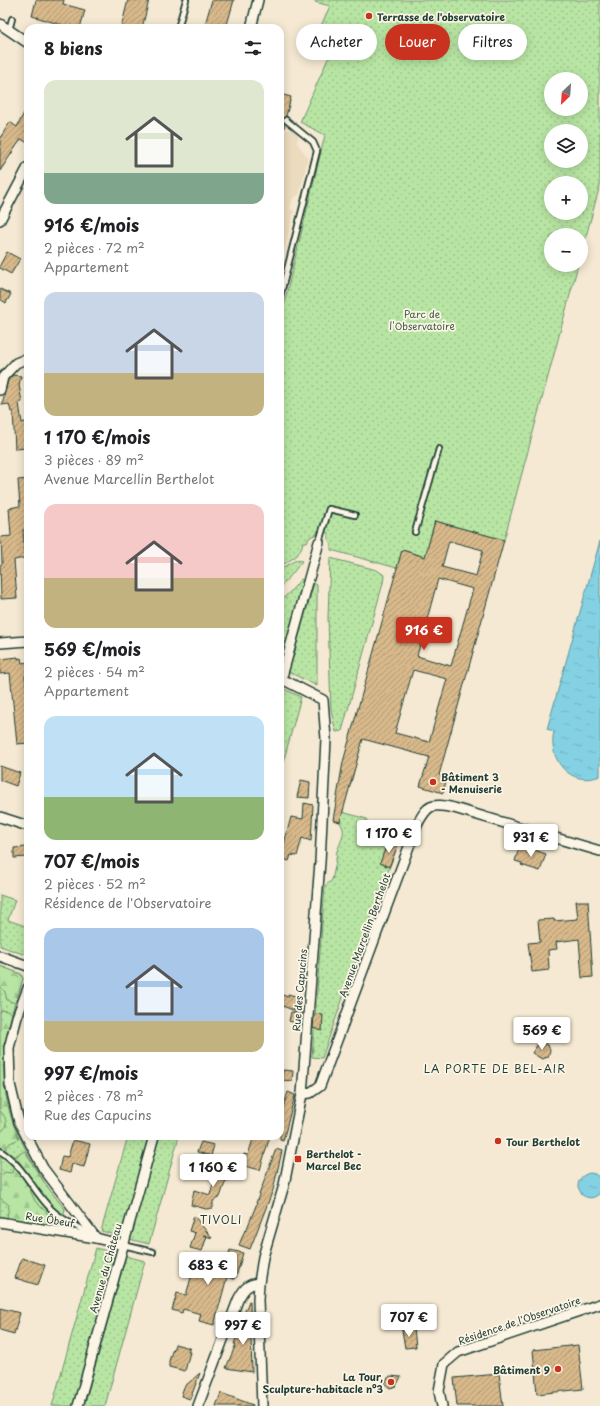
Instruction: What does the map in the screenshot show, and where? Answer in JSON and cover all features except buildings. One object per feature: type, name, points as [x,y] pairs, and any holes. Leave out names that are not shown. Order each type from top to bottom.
[{"type":"street","points":[[252,24],[258,0]]},
{"type":"street","points":[[0,24],[24,40]]},
{"type":"street","points":[[0,220],[24,175]]},
{"type":"street","points":[[0,390],[3,377],[16,363],[24,360]]},
{"type":"street","points":[[284,666],[319,542]]},
{"type":"street","points":[[0,643],[24,641]]},
{"type":"street","name":"Rue des Capucins","points":[[262,1406],[258,1300],[259,1283],[263,1257],[284,1185],[302,1094],[317,908],[326,739],[323,700],[284,682]]},
{"type":"street","name":"Avenue Marcellin Berthelot","points":[[302,1094],[310,1093],[320,1086],[417,825],[424,811],[430,807],[441,805],[600,850]]},
{"type":"street","points":[[0,817],[24,825]]},
{"type":"street","points":[[0,956],[24,965]]},
{"type":"street","points":[[24,1000],[9,1048],[10,1084],[19,1122],[24,1132]]},
{"type":"street","points":[[28,1140],[43,1168],[96,1238]]},
{"type":"street","name":"Avenue du Château","points":[[78,1406],[153,1140]]},
{"type":"street","name":"Rue Ôbeuf","points":[[0,1222],[96,1238],[123,1245]]},
{"type":"street","points":[[198,1406],[238,1300],[244,1289],[253,1284],[259,1283]]},
{"type":"street","name":"Résidence de l'Observatoire","points":[[442,1406],[439,1391],[444,1364],[458,1352],[600,1304]]},
{"type":"lane","points":[[179,24],[186,0]]},
{"type":"lane","points":[[9,30],[12,19]]},
{"type":"lane","points":[[284,281],[317,151],[313,142],[286,120]]},
{"type":"lane","points":[[415,532],[439,449]]},
{"type":"lane","points":[[319,542],[329,509],[355,515]]},
{"type":"lane","points":[[0,1150],[18,1165],[50,1208],[62,1218],[96,1238]]},
{"type":"lane","points":[[123,1245],[153,1252]]},
{"type":"shaded area","points":[[284,129],[299,133],[297,143],[308,158],[299,195],[293,198],[290,209],[294,211],[284,251]]},
{"type":"green space","name":"Parc de l'Observatoire","points":[[316,0],[600,0],[600,185],[588,229],[588,228],[544,228],[544,272],[576,272],[504,540],[435,521],[425,557],[402,550],[397,568],[331,550],[328,533],[318,530],[317,534],[310,537],[307,542],[303,542],[302,547],[295,557],[284,564],[284,304],[325,135],[300,122],[327,60],[377,60],[377,24],[322,24],[330,6],[315,2]]},
{"type":"green space","points":[[330,558],[377,570],[384,575],[342,731],[336,732],[331,710],[328,618]]},
{"type":"green space","points":[[296,560],[302,561],[284,583],[284,567]]},
{"type":"green space","points":[[301,579],[303,580],[284,651],[284,597]]},
{"type":"green space","points":[[314,583],[317,585],[317,686],[289,672]]},
{"type":"green space","points":[[284,689],[301,697],[284,759]]},
{"type":"green space","points":[[335,810],[367,819],[366,825],[385,829],[406,824],[375,906],[322,1058],[312,1057],[325,886],[332,880],[336,862],[336,854],[343,835],[342,826],[334,818]]},
{"type":"green space","points":[[0,895],[15,900],[8,920],[24,926],[24,953],[0,946]]},
{"type":"green space","points":[[0,966],[21,974],[23,979],[4,1040],[3,1071],[6,1093],[19,1135],[28,1155],[39,1174],[65,1209],[60,1226],[0,1217]]},
{"type":"green space","points":[[0,966],[21,974],[23,979],[15,1003],[7,1000],[5,992],[0,986]]},
{"type":"green space","points":[[3,1010],[12,1013],[5,1046],[4,1076],[8,1107],[19,1139],[10,1143],[5,1149],[0,1147],[0,1133],[6,1125],[4,1116],[0,1111],[0,1012]]},
{"type":"green space","points":[[127,1140],[148,1140],[121,1236],[101,1231]]},
{"type":"green space","points":[[157,1140],[178,1140],[149,1244],[129,1239]]},
{"type":"green space","points":[[25,1151],[44,1181],[65,1209],[63,1217],[52,1207],[15,1156]]},
{"type":"green space","points":[[14,1164],[35,1201],[60,1226],[7,1218],[9,1205],[0,1198],[0,1174],[3,1175],[4,1172],[12,1173]]},
{"type":"green space","points":[[96,1248],[115,1253],[73,1406],[52,1406]]},
{"type":"green space","points":[[126,1256],[145,1261],[105,1406],[84,1406]]},
{"type":"water","points":[[600,541],[600,776],[589,779],[579,778],[570,774],[563,768],[554,752],[554,731],[547,729]]},
{"type":"water","points":[[590,1173],[595,1174],[600,1178],[600,1193],[591,1198],[582,1195],[578,1187],[581,1178]]},
{"type":"place","name":"Terrasse de l'observatoire","points":[[369,16]]},
{"type":"place","name":"Bâtiment 3 - Menuiserie","points":[[433,782]]},
{"type":"place","name":"Tour Berthelot","points":[[498,1141]]},
{"type":"place","name":"Berthelot - Marcel Bec","points":[[298,1159]]},
{"type":"place","name":"Bâtiment 9","points":[[558,1369]]},
{"type":"place","name":"La Tour, Sculpture-habitacle n°3","points":[[391,1382]]},
{"type":"district","name":"LA PORTE DE BEL-AIR","points":[[495,1068]]},
{"type":"district","name":"TIVOLI","points":[[221,1219]]}]
